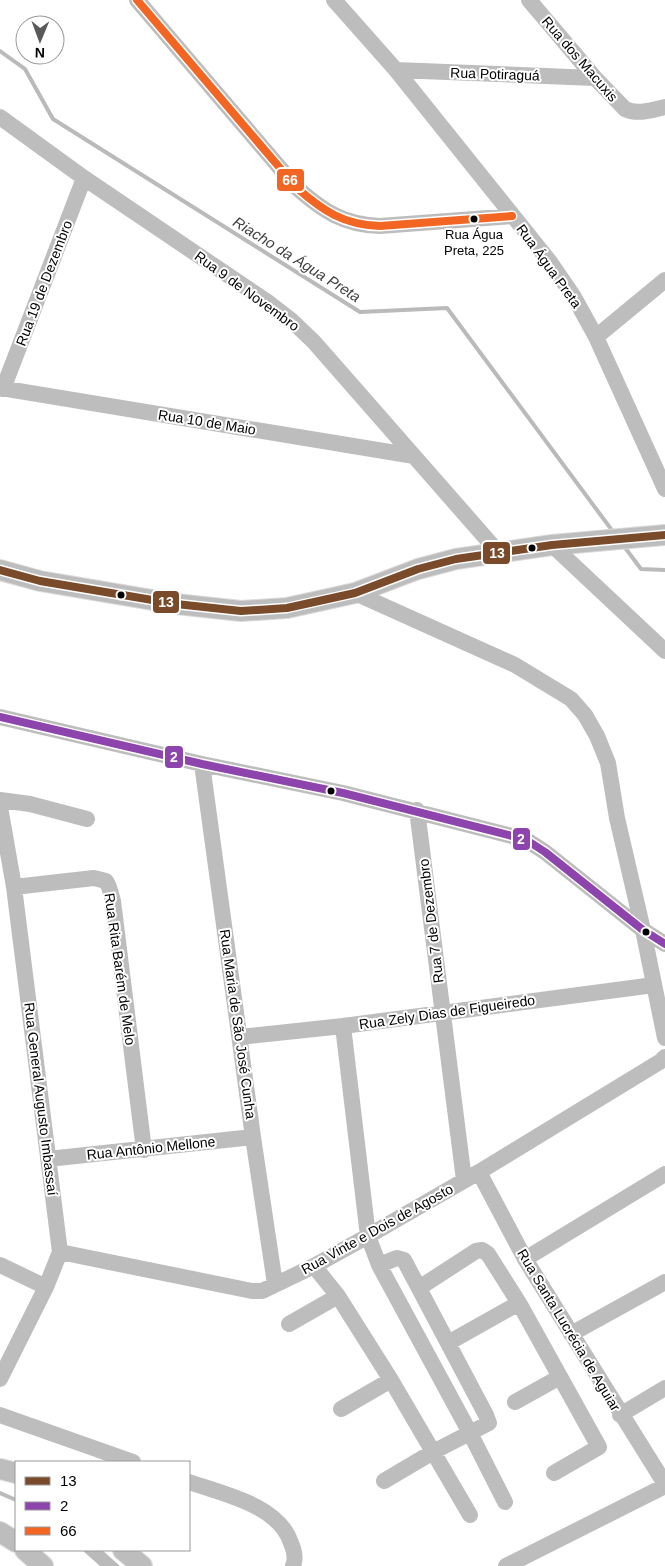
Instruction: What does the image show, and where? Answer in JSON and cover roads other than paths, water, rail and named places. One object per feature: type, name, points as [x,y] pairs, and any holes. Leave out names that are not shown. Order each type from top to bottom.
[{"type":"main road","points":[[0,570],[40,581],[167,603],[241,611],[287,608],[355,593],[418,570],[456,559],[552,545],[665,535]]},
{"type":"main road","points":[[0,1469],[15,1473]]},
{"type":"main road","points":[[0,1532],[15,1541]]},
{"type":"main road","points":[[26,1551],[43,1566]]},
{"type":"main road","points":[[124,1551],[143,1565]]},
{"type":"street","points":[[137,0],[297,188],[336,217],[360,225],[380,226],[512,216]]},
{"type":"street","name":"Rua Água Preta","points":[[334,0],[396,70],[550,262],[574,297],[596,337],[665,490]]},
{"type":"street","name":"Rua dos Macuxis","points":[[529,0],[595,78],[625,109],[631,112],[665,107]]},
{"type":"street","name":"Rua Potiraguá","points":[[396,70],[595,78]]},
{"type":"street","name":"Rua 9 de Novembro","points":[[0,117],[84,178],[269,303],[291,320],[314,342],[498,552]]},
{"type":"street","name":"Rua 19 de Dezembro","points":[[2,388],[84,178]]},
{"type":"street","points":[[596,337],[665,280]]},
{"type":"street","name":"Rua 10 de Maio","points":[[2,388],[414,456]]},
{"type":"street","points":[[552,545],[665,651]]},
{"type":"street","points":[[355,593],[516,665],[571,699],[585,715],[597,736],[608,763],[617,818],[643,930],[665,1038]]},
{"type":"street","points":[[0,717],[202,764],[417,810],[528,841],[545,852],[643,930],[665,944]]},
{"type":"street","name":"Rua Maria de São José Cunha","points":[[202,764],[275,1284]]},
{"type":"street","points":[[0,800],[30,804],[87,819]]},
{"type":"street","name":"Rua General Augusto Imbassaí","points":[[0,807],[14,887],[60,1252],[46,1288],[0,1379]]},
{"type":"street","name":"Rua 7 de Dezembro","points":[[417,810],[464,1180]]},
{"type":"street","name":"Rua Rita Barém de Melo","points":[[14,887],[94,878],[106,881],[109,887],[113,901],[144,1150]]},
{"type":"street","name":"Rua Zely Dias de Figueiredo","points":[[240,1037],[343,1026],[654,985]]},
{"type":"street","points":[[343,1026],[368,1236],[379,1265],[505,1502]]},
{"type":"street","name":"Rua Vinte e Dois de Agosto","points":[[60,1252],[252,1292],[262,1291],[314,1266],[479,1172],[661,1061],[665,1056]]},
{"type":"street","name":"Rua Antônio Mellone","points":[[48,1160],[253,1137]]},
{"type":"street","name":"Rua Santa Lucrécia de Aguiar","points":[[479,1172],[525,1259],[620,1415],[663,1478]]},
{"type":"street","points":[[525,1259],[665,1174]]},
{"type":"street","points":[[419,1288],[476,1250],[482,1250],[488,1254],[519,1303],[599,1447],[554,1473]]},
{"type":"street","points":[[379,1265],[397,1258],[401,1258],[407,1264],[488,1420],[488,1425],[433,1452],[384,1481]]},
{"type":"street","points":[[0,1266],[46,1288]]},
{"type":"street","points":[[314,1266],[338,1296],[391,1380],[470,1515]]},
{"type":"street","points":[[571,1334],[665,1282]]},
{"type":"street","points":[[289,1324],[338,1296]]},
{"type":"street","points":[[448,1343],[519,1303]]},
{"type":"street","points":[[515,1402],[560,1377]]},
{"type":"street","points":[[341,1409],[391,1380]]},
{"type":"street","points":[[620,1415],[665,1388]]},
{"type":"street","points":[[0,1415],[130,1461]]},
{"type":"street","points":[[506,1566],[663,1478]]},
{"type":"street","points":[[190,1482],[251,1504],[274,1517],[289,1535],[293,1550],[293,1566]]},
{"type":"waterway","name":"Riacho da Água Preta","points":[[0,51],[25,69],[53,119],[360,312],[447,308],[614,533]]},
{"type":"waterway","name":"Riacho da Água Preta","points":[[623,545],[641,569],[665,570]]},
{"type":"waterway","points":[[0,1493],[15,1500]]},
{"type":"place","name":"Rua Água Preta, 225","points":[[474,219]]}]
